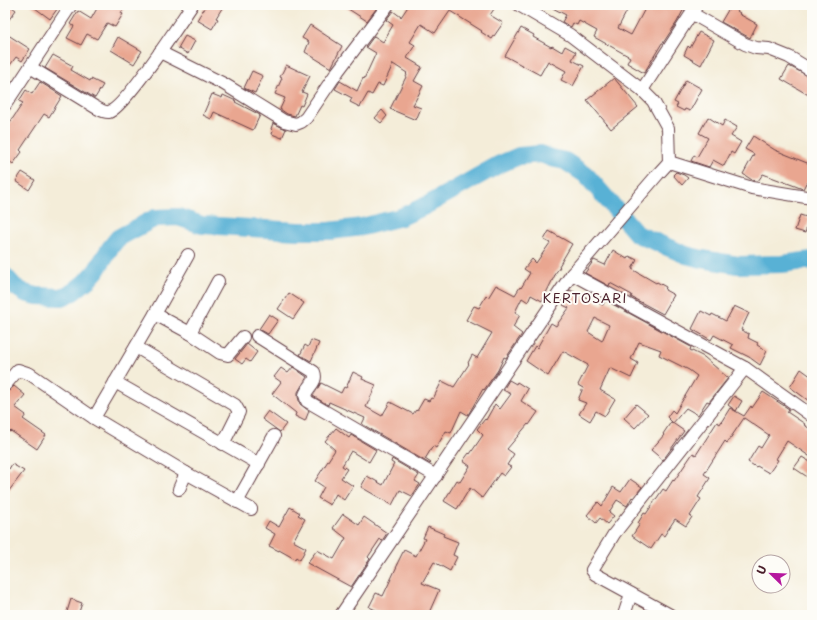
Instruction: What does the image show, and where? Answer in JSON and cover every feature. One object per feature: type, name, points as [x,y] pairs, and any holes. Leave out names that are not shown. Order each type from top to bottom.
[{"type":"street","points":[[5,105],[71,5]]},
{"type":"street","points":[[30,67],[95,107],[106,112],[110,112],[122,102],[160,52],[192,5]]},
{"type":"street","points":[[160,52],[224,84],[284,120],[296,124],[306,118],[338,71],[388,5]]},
{"type":"street","points":[[341,615],[572,274],[669,162],[668,128],[653,101],[642,90],[570,35],[519,5]]},
{"type":"street","points":[[642,90],[694,9],[746,44],[756,48],[769,49],[788,57],[812,71]]},
{"type":"street","points":[[669,162],[752,188],[812,198]]},
{"type":"street","points":[[94,418],[136,348],[188,255]]},
{"type":"street","points":[[572,274],[745,368],[812,416]]},
{"type":"street","points":[[190,333],[218,281]]},
{"type":"street","points":[[155,314],[190,333],[225,355],[228,355],[243,337]]},
{"type":"street","points":[[257,336],[314,372],[316,377],[315,380],[306,391],[305,395],[307,401],[436,476]]},
{"type":"street","points":[[136,348],[236,406],[240,412],[223,444]]},
{"type":"street","points":[[670,615],[595,574],[592,570],[614,534],[745,368]]},
{"type":"street","points":[[5,385],[18,370],[30,374],[94,418],[251,510]]},
{"type":"street","points":[[115,382],[259,464]]},
{"type":"street","points":[[237,502],[274,436]]},
{"type":"street","points":[[179,489],[186,473]]},
{"type":"street","points":[[624,615],[631,594]]},
{"type":"building","points":[[5,5],[9,5],[16,10],[5,25]]},
{"type":"building","points":[[31,5],[60,5],[50,19]]},
{"type":"building","points":[[99,5],[126,5],[121,13],[123,14],[115,27],[107,23],[97,39],[87,34],[81,45],[67,38],[74,26],[70,24],[78,11],[91,19]]},
{"type":"building","points":[[206,5],[224,5],[216,18],[218,19],[212,29],[197,20]]},
{"type":"building","points":[[342,5],[379,5],[367,21]]},
{"type":"building","points":[[409,5],[488,5],[494,9],[490,15],[503,23],[492,39],[450,11],[435,33],[421,24],[410,42],[415,45],[407,58],[422,67],[414,81],[423,86],[413,105],[421,108],[416,120],[390,109],[407,75],[407,73],[393,64],[383,86],[378,84],[372,95],[368,93],[360,107],[350,102],[352,98],[335,89],[340,81],[357,91],[376,53],[366,47],[374,36],[383,42],[393,25],[386,20],[393,11],[401,17]]},
{"type":"building","points":[[547,5],[630,5],[618,28],[631,35],[647,5],[686,5],[677,22],[644,73],[627,63],[630,57],[594,37],[597,31],[579,21],[577,25],[573,23],[571,27],[562,22],[566,15]]},
{"type":"building","points":[[731,5],[740,5],[737,11],[740,13],[739,14],[757,24],[750,38],[721,22]]},
{"type":"building","points":[[310,25],[342,46],[331,68],[305,52],[309,42],[302,38]]},
{"type":"building","points":[[521,28],[534,35],[533,37],[562,52],[565,46],[576,52],[572,60],[584,66],[573,86],[561,80],[566,71],[548,61],[540,75],[505,56]]},
{"type":"building","points":[[699,32],[714,40],[701,65],[684,55],[688,46],[690,48]]},
{"type":"building","points":[[5,33],[30,49],[22,61],[16,57],[5,72]]},
{"type":"building","points":[[185,36],[195,41],[188,54],[178,48]]},
{"type":"building","points":[[118,37],[142,51],[134,64],[111,50]]},
{"type":"building","points":[[53,55],[73,66],[71,70],[90,81],[91,79],[103,85],[95,98],[45,68]]},
{"type":"building","points":[[286,65],[310,76],[302,92],[307,94],[302,106],[300,105],[295,116],[287,114],[280,109],[285,98],[275,94],[282,78],[280,77]]},
{"type":"building","points":[[789,66],[812,78],[812,97],[781,79]]},
{"type":"building","points":[[252,71],[263,76],[255,93],[244,88]]},
{"type":"building","points":[[614,78],[638,107],[611,129],[587,100]]},
{"type":"building","points":[[686,80],[702,89],[690,111],[685,109],[684,111],[676,107],[678,104],[674,102]]},
{"type":"building","points":[[40,82],[62,96],[49,117],[44,114],[20,150],[22,152],[13,164],[5,158],[5,130],[23,103],[19,101],[26,90],[32,94]]},
{"type":"building","points":[[212,94],[222,98],[223,95],[260,115],[253,130],[214,112],[211,119],[203,115]]},
{"type":"building","points":[[382,110],[387,116],[381,123],[375,118]]},
{"type":"building","points":[[708,117],[722,126],[725,120],[737,127],[731,136],[741,142],[734,154],[731,152],[724,166],[713,160],[709,167],[691,161],[694,155],[697,157],[708,138],[699,133]]},
{"type":"building","points":[[273,123],[286,129],[282,138],[272,134],[273,131],[271,129]]},
{"type":"building","points":[[753,136],[775,150],[812,165],[812,185],[806,183],[803,189],[763,174],[758,181],[752,180],[743,174],[754,154],[745,149]]},
{"type":"building","points":[[22,172],[35,180],[29,190],[16,181]]},
{"type":"building","points":[[676,172],[688,178],[682,185],[673,175]]},
{"type":"building","points":[[800,215],[810,218],[805,233],[795,230]]},
{"type":"building","points":[[549,231],[572,244],[554,275],[542,301],[531,295],[528,302],[522,298],[515,312],[520,315],[513,327],[522,334],[506,358],[504,357],[498,370],[484,390],[483,389],[468,415],[461,411],[451,433],[446,431],[436,448],[433,446],[425,459],[431,463],[430,464],[362,424],[365,418],[329,402],[328,405],[313,396],[321,383],[341,393],[344,387],[346,388],[353,372],[363,377],[362,379],[376,385],[366,407],[382,416],[390,402],[413,414],[416,410],[417,411],[424,399],[429,401],[431,398],[433,399],[442,381],[454,387],[469,364],[468,363],[472,355],[477,358],[492,333],[466,320],[474,306],[479,308],[486,296],[488,298],[496,285],[515,295],[530,273],[524,269],[532,259],[536,263],[550,243],[544,240]]},
{"type":"building","points":[[613,250],[627,259],[629,256],[637,260],[632,269],[666,287],[665,290],[674,295],[663,314],[631,297],[632,295],[610,283],[609,286],[585,273],[594,260],[605,265]]},
{"type":"building","points":[[570,290],[603,305],[605,300],[691,347],[690,350],[704,357],[728,378],[709,402],[707,401],[698,415],[686,408],[673,423],[667,417],[672,410],[675,413],[697,376],[689,370],[659,355],[661,350],[639,342],[631,359],[638,363],[631,378],[610,368],[600,390],[615,399],[605,416],[596,411],[590,421],[579,414],[586,403],[578,400],[583,388],[578,385],[588,365],[563,351],[548,376],[526,361],[535,346],[537,348],[551,323],[556,326],[569,308],[563,305]],"holes":[[[595,318],[609,325],[602,341],[588,332]]]},
{"type":"building","points":[[289,293],[304,303],[293,319],[278,309]]},
{"type":"building","points":[[734,306],[749,313],[741,330],[749,334],[748,338],[758,343],[757,345],[767,351],[760,365],[749,357],[731,348],[733,345],[714,335],[711,340],[692,329],[701,311],[711,316],[712,314],[726,321]]},
{"type":"building","points":[[269,314],[278,320],[268,334],[259,329]]},
{"type":"building","points":[[311,340],[319,343],[311,361],[300,355],[305,345],[308,347]]},
{"type":"building","points":[[247,344],[257,352],[250,362],[246,359],[242,364],[235,359]]},
{"type":"building","points":[[293,367],[307,377],[298,392],[300,404],[309,411],[305,421],[295,416],[296,413],[272,394],[281,382],[274,377],[281,368],[288,373]]},
{"type":"building","points":[[801,369],[812,377],[812,397],[809,401],[790,387]]},
{"type":"building","points":[[509,380],[516,384],[517,382],[528,389],[521,401],[538,412],[529,425],[528,424],[507,449],[514,454],[507,465],[511,467],[504,476],[500,473],[482,498],[470,488],[457,509],[444,501],[457,480],[460,482],[470,466],[463,461],[469,453],[470,454],[483,435],[477,429],[485,419],[486,420],[495,404],[500,409],[511,394],[503,390]]},
{"type":"building","points":[[14,386],[25,395],[15,407],[26,415],[23,419],[46,435],[37,449],[11,431],[10,432],[5,429],[5,392]]},
{"type":"building","points":[[763,392],[789,409],[787,412],[812,430],[812,458],[787,441],[776,459],[778,460],[769,473],[757,466],[756,467],[748,462],[758,446],[761,448],[769,435],[744,418],[727,443],[725,441],[704,474],[710,478],[698,497],[701,499],[690,516],[692,517],[686,526],[675,519],[664,536],[661,534],[651,549],[632,536],[640,524],[638,523],[644,513],[646,514],[663,489],[666,491],[693,453],[696,455],[717,422],[720,424],[730,408],[744,416],[751,406],[752,408]]},
{"type":"building","points":[[734,396],[742,401],[736,411],[728,405]]},
{"type":"building","points":[[636,404],[648,414],[635,428],[624,418]]},
{"type":"building","points":[[268,411],[286,424],[280,432],[262,419]]},
{"type":"building","points":[[671,422],[684,431],[663,460],[651,450],[664,435],[663,434]]},
{"type":"building","points":[[336,428],[349,438],[351,435],[376,450],[369,462],[351,451],[342,466],[347,469],[341,478],[353,486],[344,500],[336,494],[330,505],[318,498],[324,487],[315,481],[335,450],[325,441]]},
{"type":"building","points":[[802,457],[812,463],[812,480],[794,468]]},
{"type":"building","points":[[392,459],[419,475],[415,481],[420,484],[412,496],[400,490],[392,505],[361,487],[367,476],[383,485],[394,464],[391,462]]},
{"type":"building","points":[[12,464],[24,471],[5,496],[5,466],[9,469]]},
{"type":"building","points":[[630,479],[642,487],[633,498],[632,497],[627,506],[617,500],[609,512],[614,516],[607,524],[600,518],[596,523],[587,515],[598,502],[602,506],[613,487],[621,492]]},
{"type":"building","points":[[290,507],[300,513],[298,515],[305,519],[293,541],[306,548],[300,560],[269,546],[275,534],[265,528],[269,521],[279,527]]},
{"type":"building","points":[[343,514],[359,525],[364,517],[387,533],[382,541],[380,539],[368,557],[370,559],[351,587],[307,563],[317,550],[334,559],[346,538],[333,528]]},
{"type":"building","points":[[428,527],[444,534],[443,536],[458,542],[453,555],[457,557],[450,571],[434,562],[422,583],[439,590],[428,615],[387,615],[369,607],[376,593],[383,596],[404,550],[416,556],[425,539],[423,538]]},
{"type":"building","points":[[71,599],[82,603],[78,615],[66,615]]},
{"type":"waterway","points":[[5,276],[14,286],[25,293],[37,296],[62,297],[73,292],[89,279],[118,238],[155,218],[178,217],[202,225],[297,231],[330,231],[362,227],[401,217],[427,205],[498,165],[519,156],[541,154],[565,161],[586,175],[637,234],[686,255],[738,265],[782,264],[812,260]]},
{"type":"district","name":"KERTOSARI","points":[[585,297]]}]
